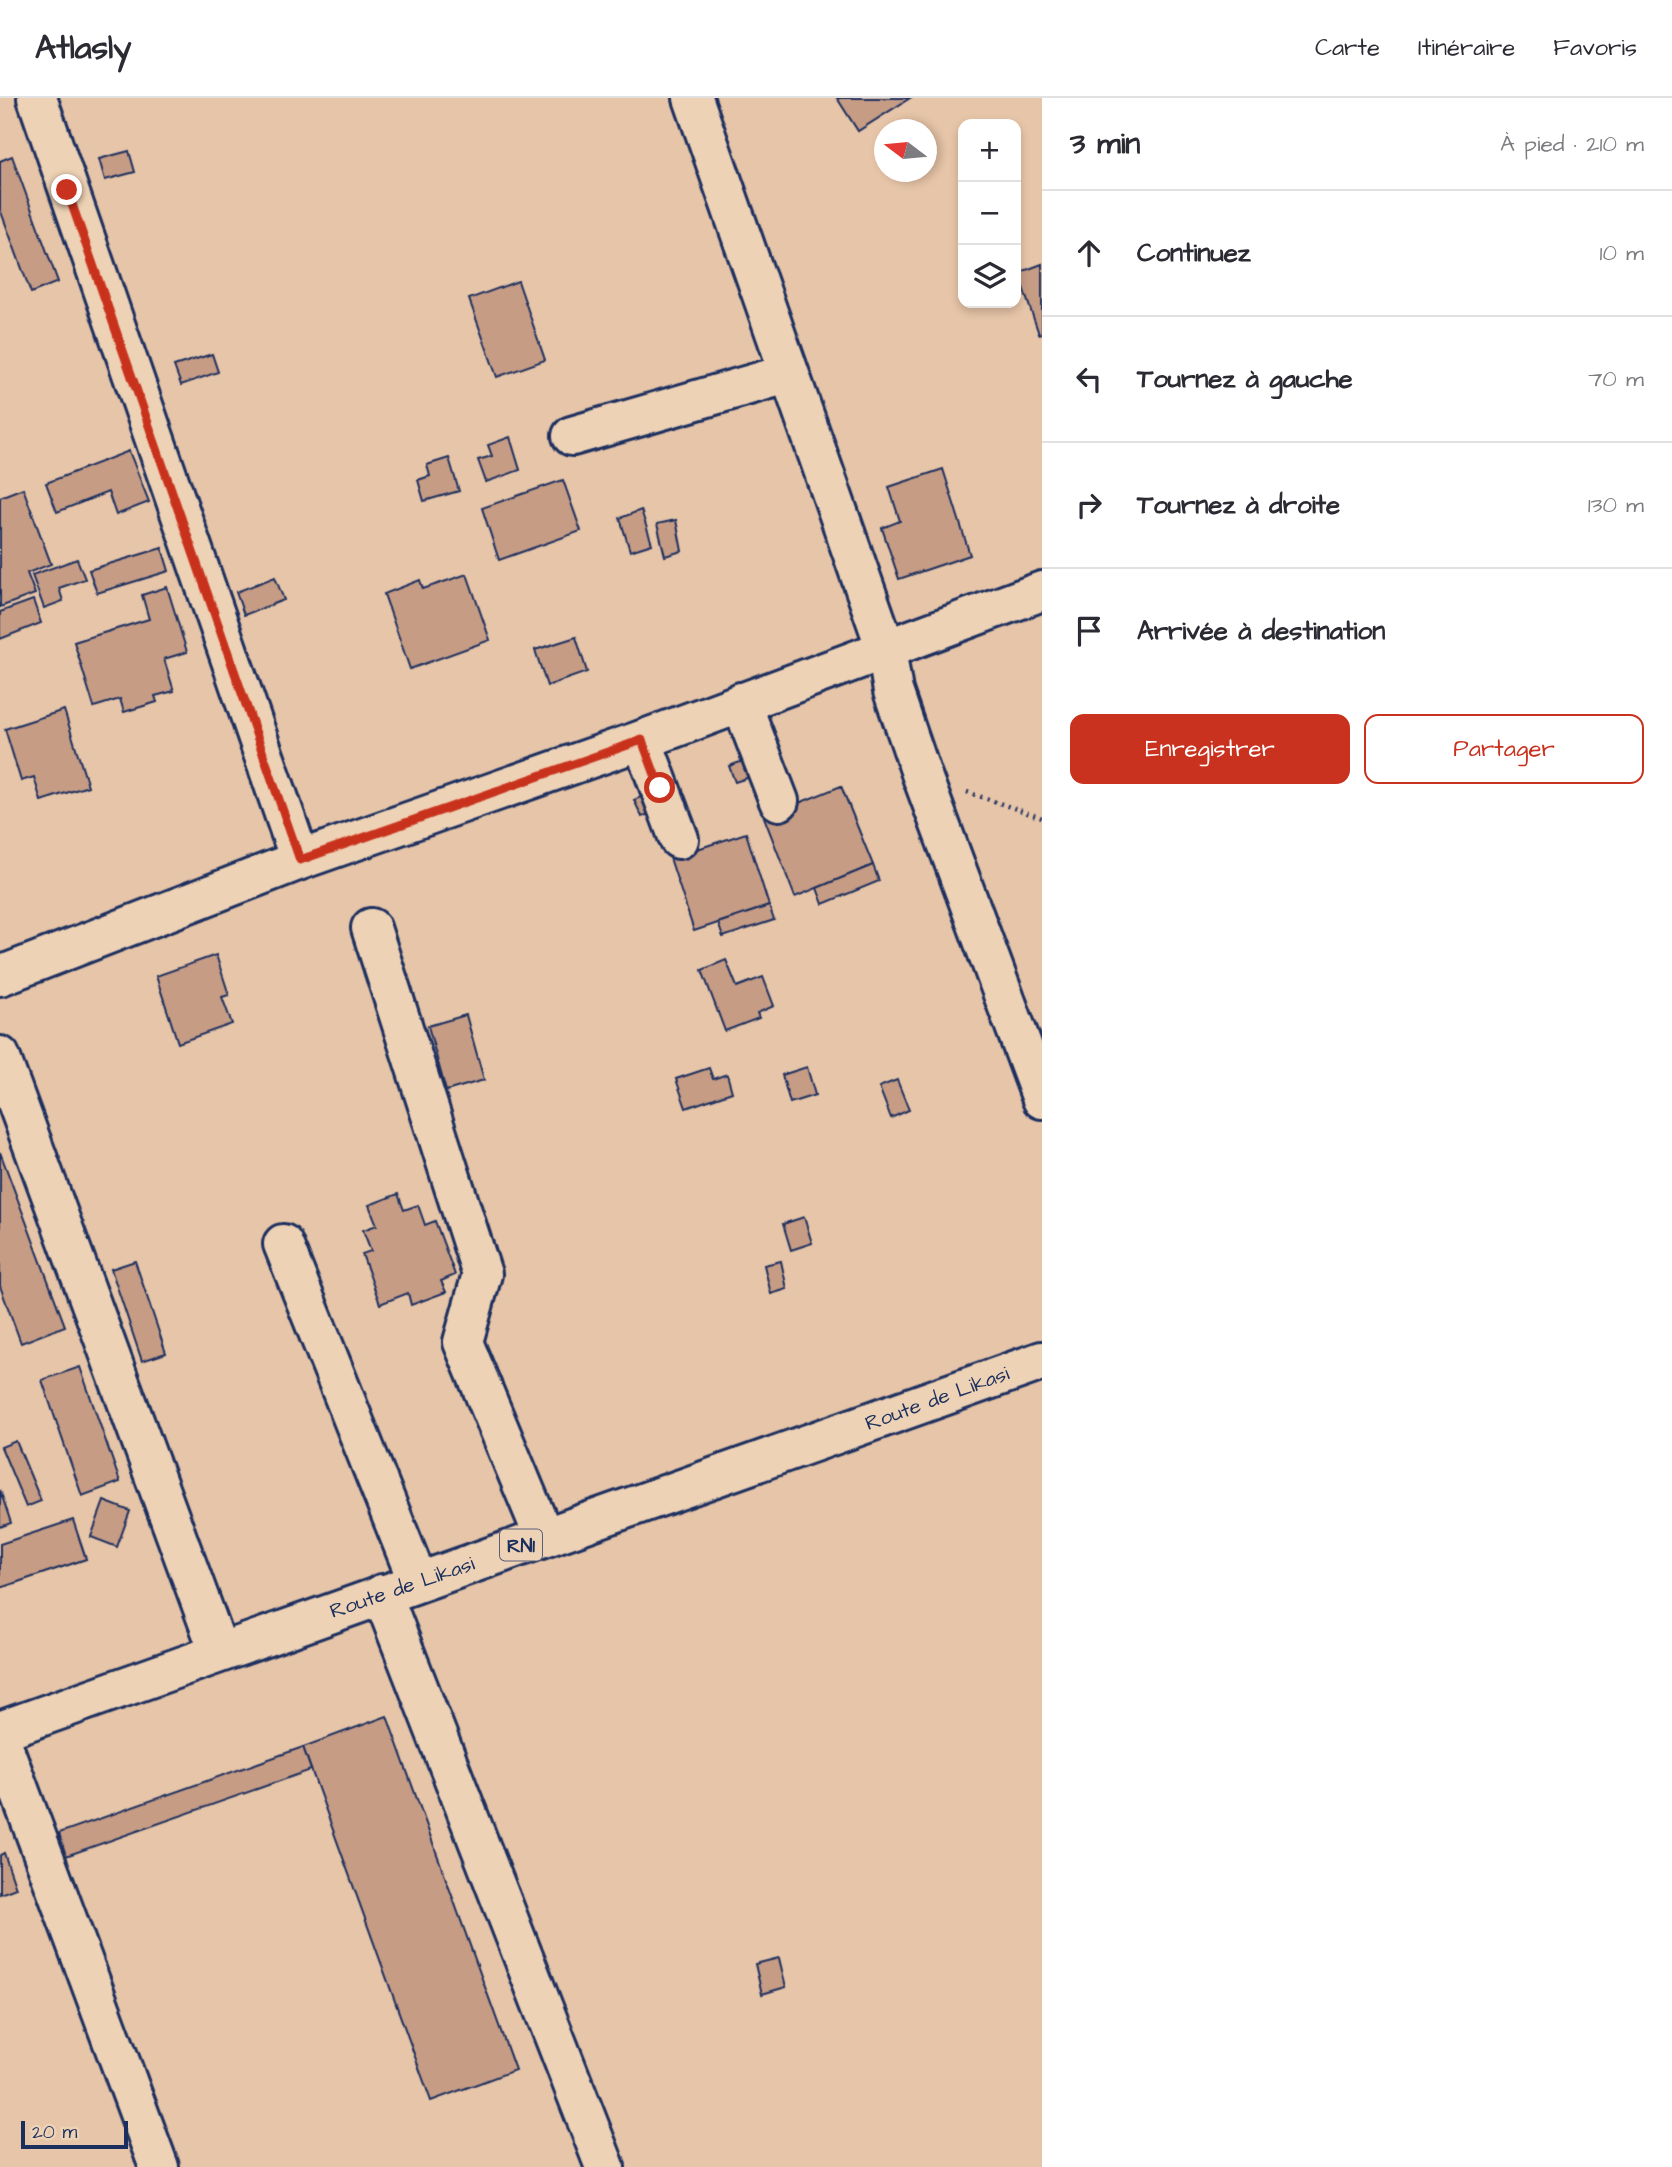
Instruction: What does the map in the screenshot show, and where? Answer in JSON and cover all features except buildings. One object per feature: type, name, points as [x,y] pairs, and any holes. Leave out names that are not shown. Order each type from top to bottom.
[{"type":"main road","points":[[37,98],[300,860]]},
{"type":"main road","points":[[693,98],[787,374],[886,649],[893,691],[922,776],[1042,1099]]},
{"type":"main road","points":[[572,436],[787,374]]},
{"type":"main road","points":[[0,976],[300,860],[642,740],[1042,591]]},
{"type":"main road","points":[[741,702],[779,801]]},
{"type":"main road","points":[[642,740],[679,839]]},
{"type":"main road","points":[[371,928],[482,1274],[463,1342],[544,1537]]},
{"type":"main road","points":[[0,1056],[219,1652]]},
{"type":"main road","points":[[283,1244],[418,1582]]},
{"type":"main road","name":"Route de Likasi","points":[[0,1731],[1042,1361]]},
{"type":"main road","points":[[382,1594],[604,2167]]},
{"type":"main road","points":[[0,1738],[159,2167]]},
{"type":"path","points":[[922,776],[1042,818]]},
{"type":"route","points":[[67,190],[300,860],[642,740],[660,788]]}]
